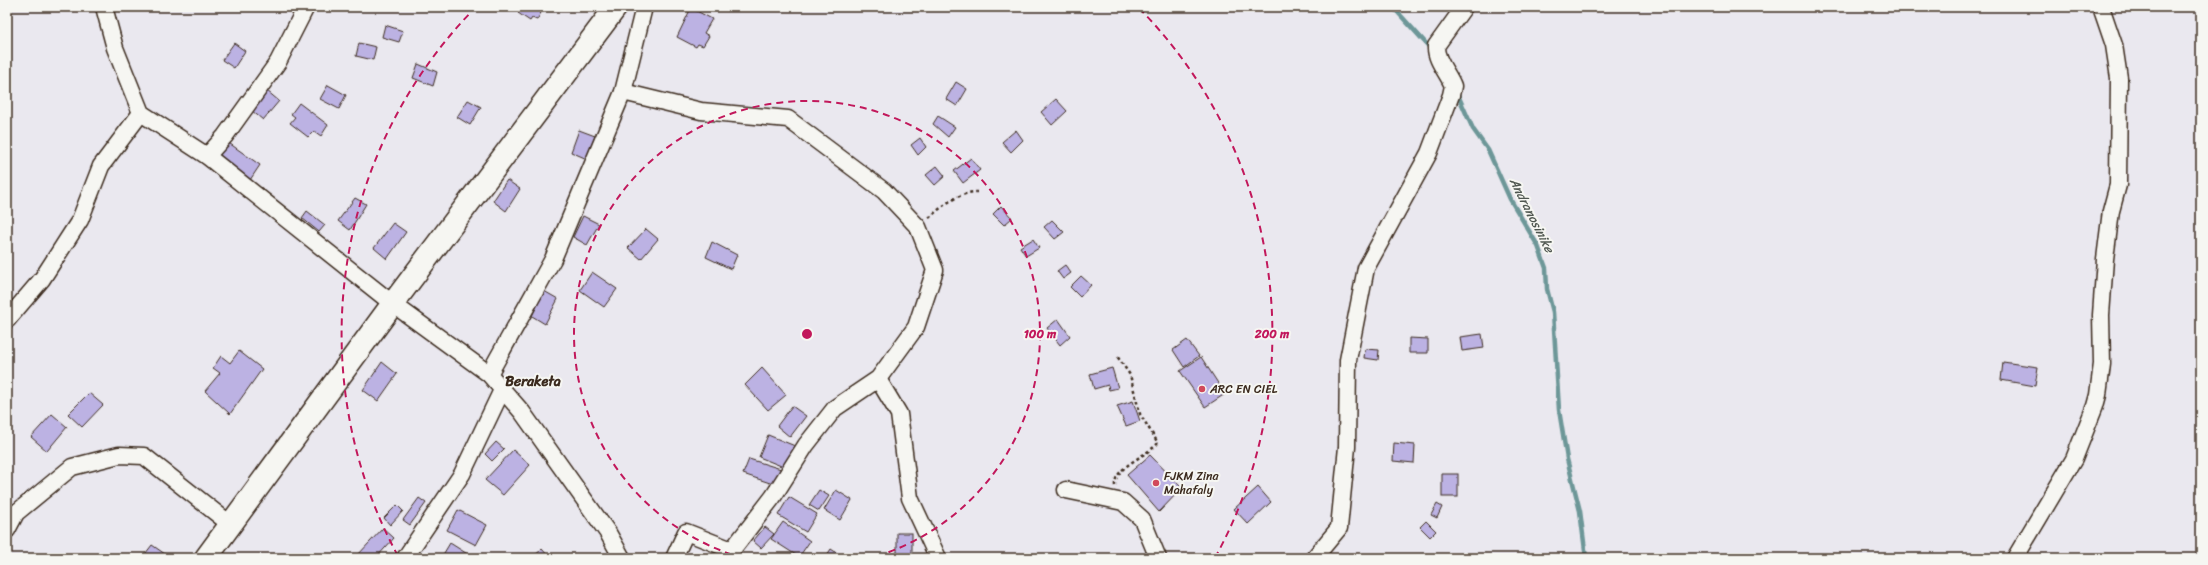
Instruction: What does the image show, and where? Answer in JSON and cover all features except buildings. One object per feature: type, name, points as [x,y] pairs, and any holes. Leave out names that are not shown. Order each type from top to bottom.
[{"type":"street","points":[[104,7],[115,48],[140,113],[207,156],[393,304],[489,374],[522,412],[608,533],[622,558]]},
{"type":"street","points":[[207,156],[225,136],[278,62],[293,37],[306,7]]},
{"type":"street","points":[[206,558],[393,304],[616,7]]},
{"type":"street","points":[[489,374],[553,259],[623,92],[644,7]]},
{"type":"street","points":[[1314,558],[1339,528],[1347,447],[1348,360],[1366,268],[1429,153],[1451,95],[1453,86],[1446,69],[1436,54],[1436,46],[1464,7]]},
{"type":"street","points":[[2015,558],[2074,459],[2098,395],[2102,364],[2101,315],[2105,259],[2111,211],[2118,185],[2119,78],[2114,46],[2101,7]]},
{"type":"street","points":[[623,92],[701,111],[788,119],[884,191],[918,227],[934,270],[916,326],[878,379],[836,408],[806,445],[773,497],[732,550],[686,532],[674,558]]},
{"type":"street","points":[[7,320],[42,279],[80,220],[101,166],[140,113]]},
{"type":"street","points":[[878,379],[899,414],[910,498],[938,558]]},
{"type":"street","points":[[405,558],[462,474],[502,390]]},
{"type":"street","points":[[7,530],[16,513],[72,467],[119,455],[144,456],[230,524]]},
{"type":"street","points":[[1066,490],[1122,502],[1142,519],[1158,558]]},
{"type":"path","points":[[918,227],[943,206],[958,197],[969,192],[977,192]]},
{"type":"path","points":[[1117,356],[1130,375],[1143,419],[1158,443],[1118,474],[1115,481],[1115,488],[1122,502]]},
{"type":"waterway","name":"Andranosinike","points":[[1393,7],[1432,50]]},
{"type":"waterway","name":"Andranosinike","points":[[1457,93],[1473,129],[1488,150],[1510,199],[1538,246],[1546,268],[1547,289],[1553,312],[1559,410],[1567,459],[1580,511],[1586,558]]},
{"type":"place","name":"ARC EN CIEL","points":[[1202,389]]},
{"type":"place","name":"FJKM Zina Mahafaly","points":[[1156,483]]},
{"type":"district","name":"Beraketa","points":[[533,381]]}]
